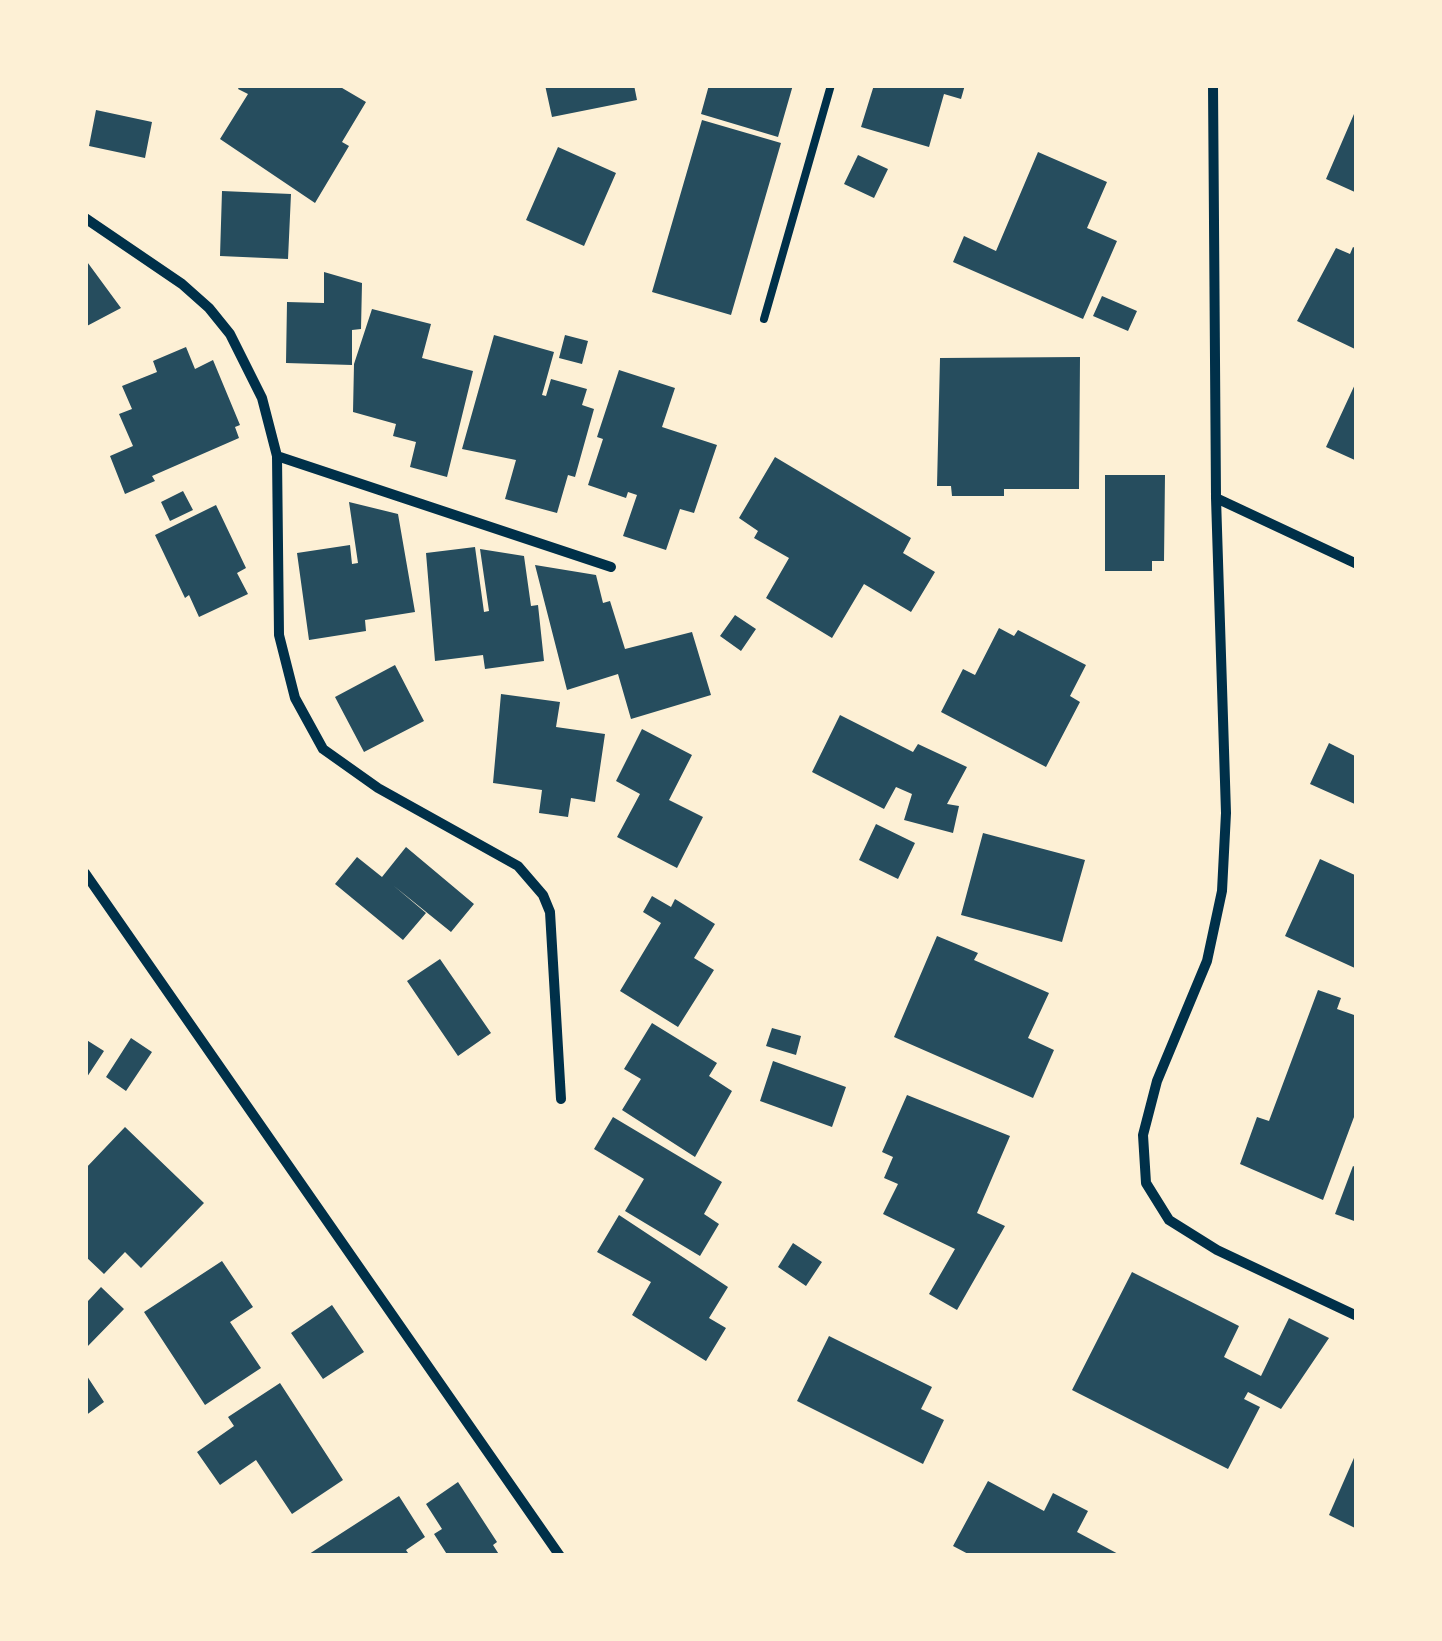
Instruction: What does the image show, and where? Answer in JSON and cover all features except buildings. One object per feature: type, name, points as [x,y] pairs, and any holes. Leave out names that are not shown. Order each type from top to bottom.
[{"type":"street","points":[[1213,85],[1216,498],[1226,813],[1222,891],[1207,961],[1157,1081],[1143,1135],[1146,1183],[1170,1220],[1218,1250],[1357,1316]]},
{"type":"street","points":[[85,218],[182,284],[209,308],[230,334],[262,398],[277,456],[278,635],[294,698],[323,748],[378,788],[518,866],[533,880],[550,912],[561,1099]]},
{"type":"street","points":[[277,456],[611,567]]},
{"type":"street","points":[[1216,498],[1357,564]]},
{"type":"street","points":[[85,872],[560,1556]]},
{"type":"lane","points":[[764,319],[831,85]]}]
